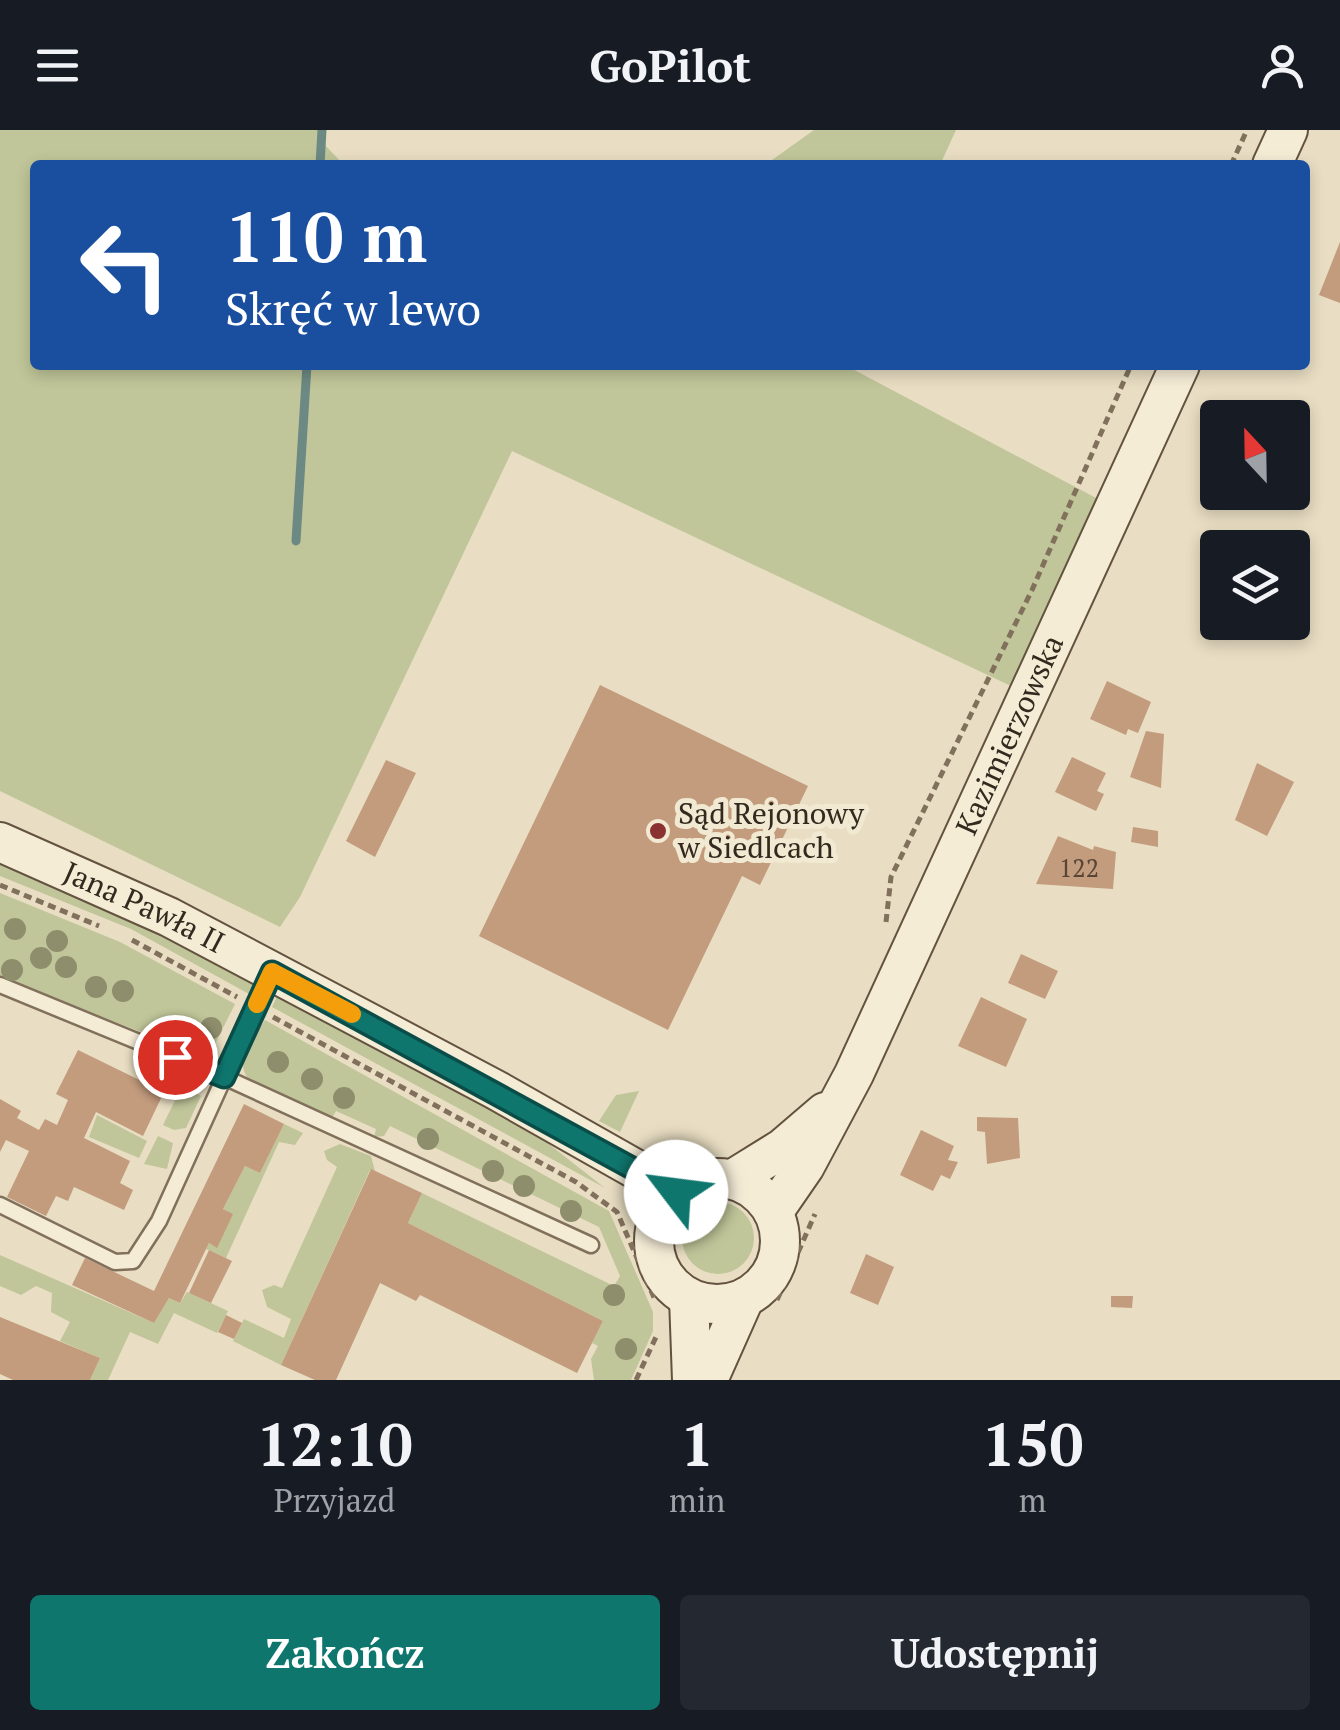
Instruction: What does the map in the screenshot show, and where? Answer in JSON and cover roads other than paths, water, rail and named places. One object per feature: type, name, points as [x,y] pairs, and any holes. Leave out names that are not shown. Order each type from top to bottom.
[{"type":"main road","points":[[1274,160],[1288,130]]},
{"type":"main road","name":"Kazimierzowska","points":[[774,1211],[805,1166],[854,1074],[1178,370]]},
{"type":"main road","name":"Jana Pawła II","points":[[0,842],[169,916],[496,1090],[667,1205]]},
{"type":"main road","name":"Kazimierzowska","points":[[733,1179],[784,1148],[838,1100]]},
{"type":"main road","points":[[692,1380],[666,1278],[658,1264],[654,1233],[667,1205],[713,1178],[733,1179],[751,1187],[774,1211],[781,1244],[770,1276],[744,1299],[708,1380]]},
{"type":"main road","points":[[673,1305],[744,1299]]},
{"type":"lane","points":[[0,1205],[114,1262],[133,1260],[160,1221],[272,972]]},
{"type":"lane","points":[[0,985],[224,1077],[590,1244]]},
{"type":"waterway","points":[[320,160],[322,130]]},
{"type":"waterway","points":[[296,541],[307,370]]},
{"type":"place","name":"Sąd Rejonowy w Siedlcach","points":[[658,831]]}]
